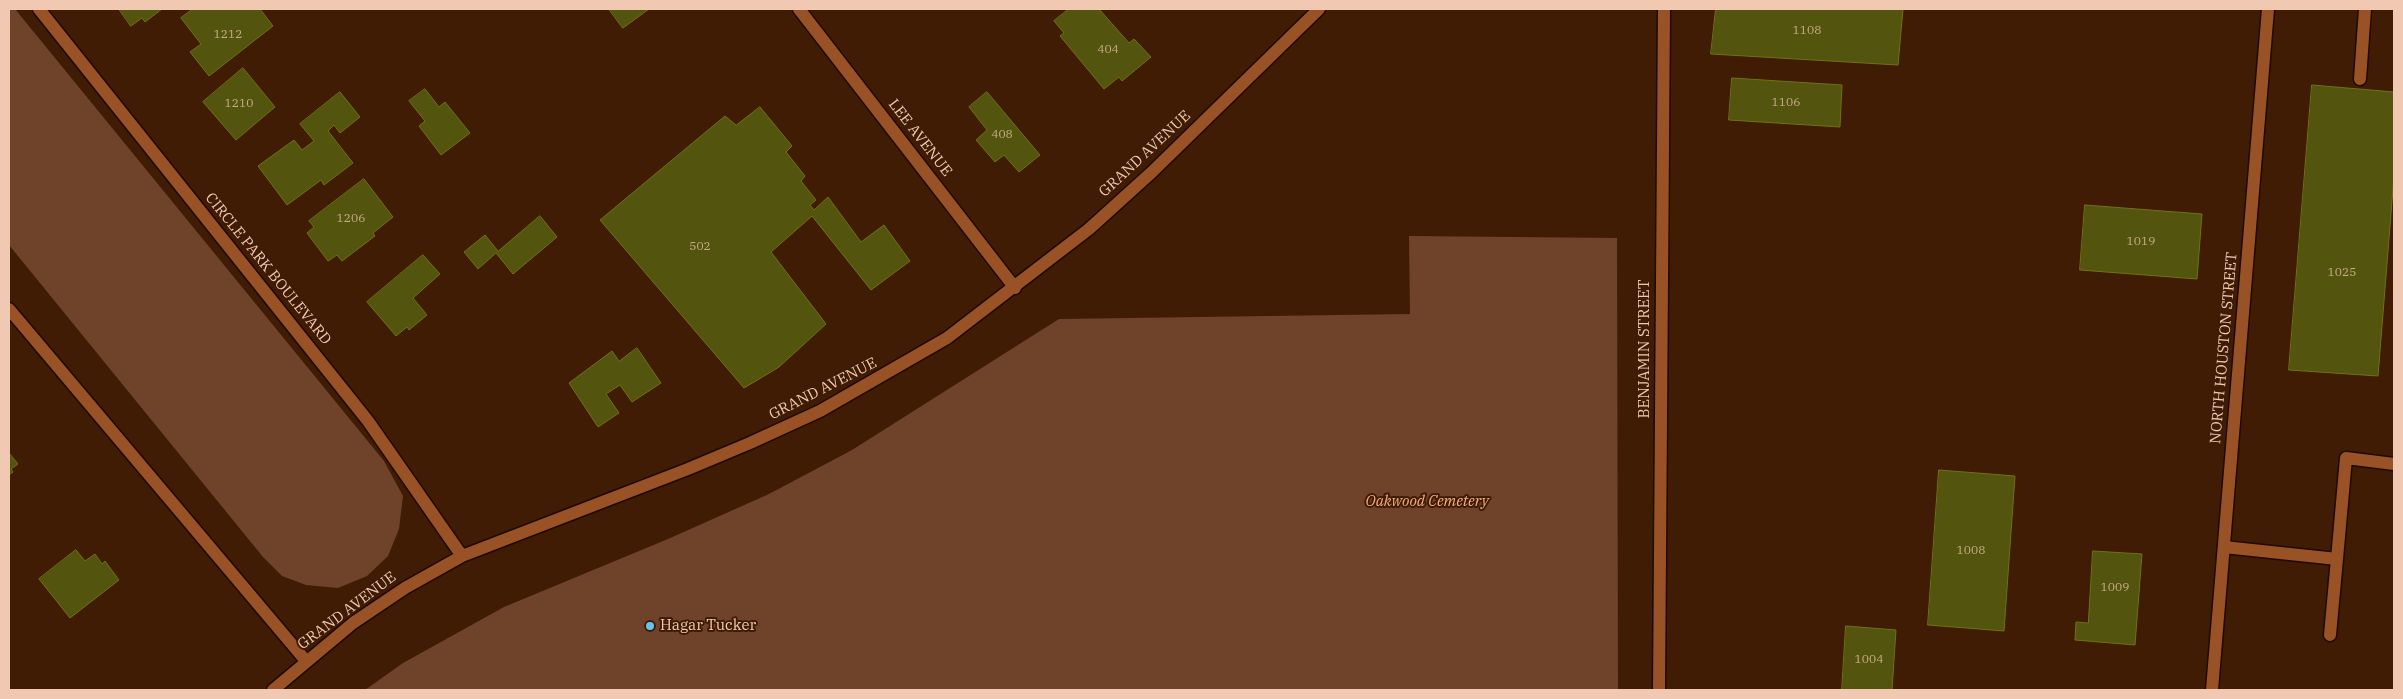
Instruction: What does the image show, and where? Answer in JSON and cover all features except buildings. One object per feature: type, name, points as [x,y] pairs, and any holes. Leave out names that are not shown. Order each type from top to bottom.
[{"type":"street","name":"CIRCLE PARK BOULEVARD","points":[[39,9],[368,421],[462,556]]},
{"type":"street","name":"LEE AVENUE","points":[[799,9],[1015,288]]},
{"type":"street","name":"GRAND AVENUE","points":[[273,690],[352,623],[405,588],[462,556],[688,469],[820,411],[886,375],[947,338],[1015,288],[1089,229],[1152,172],[1319,9]]},
{"type":"street","name":"BENJAMIN STREET","points":[[1659,690],[1664,9]]},
{"type":"street","name":"NORTH HOUSTON STREET","points":[[2212,690],[2268,9]]},
{"type":"street","points":[[2360,79],[2365,9]]},
{"type":"street","points":[[9,309],[306,661]]},
{"type":"street","points":[[2330,635],[2346,458],[2394,464]]},
{"type":"street","points":[[2224,547],[2337,559]]},
{"type":"green space","points":[[9,9],[15,9],[384,461],[403,496],[399,529],[388,556],[367,576],[338,588],[306,585],[282,576],[263,557],[9,245]]},
{"type":"green space","name":"Oakwood Cemetery","points":[[1409,236],[1617,238],[1618,690],[365,690],[403,663],[504,607],[668,539],[769,494],[852,450],[1059,319],[1410,314]]},
{"type":"place","name":"Hagar Tucker","points":[[650,626]]}]
